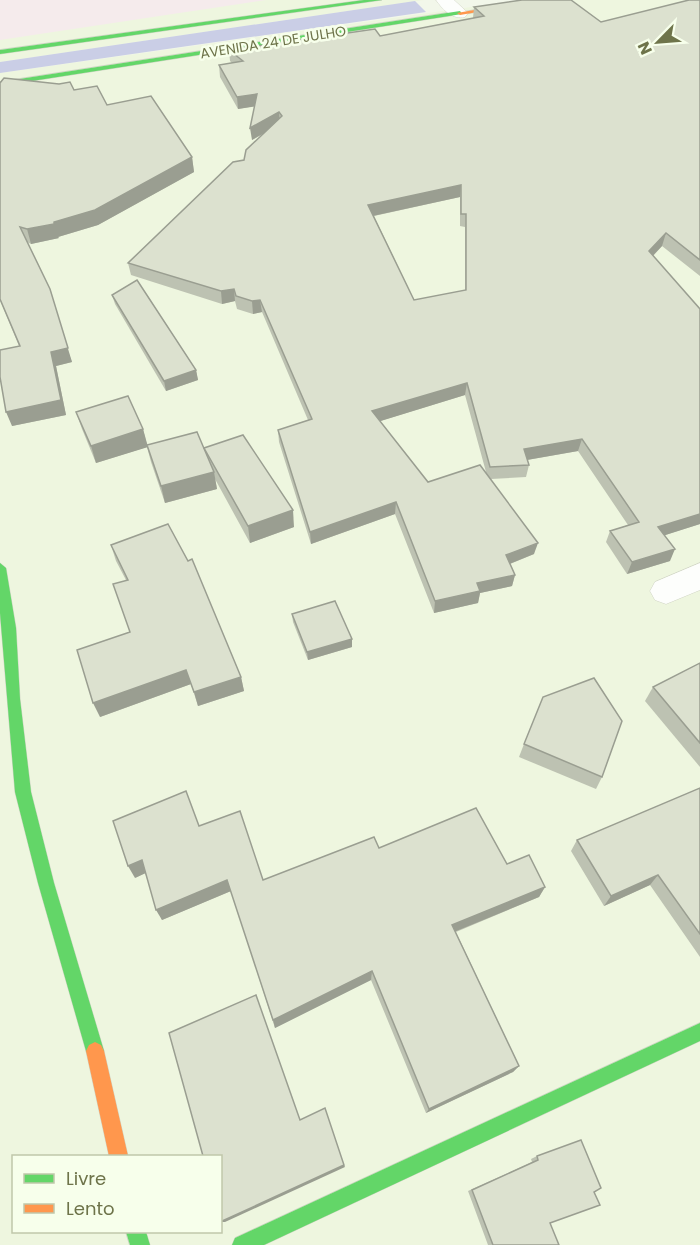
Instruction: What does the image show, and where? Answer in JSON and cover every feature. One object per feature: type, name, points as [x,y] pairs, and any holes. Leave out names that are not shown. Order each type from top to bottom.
[{"type":"street","points":[[0,52],[380,0]]},
{"type":"street","points":[[444,0],[459,13]]},
{"type":"street","name":"AVENIDA 24 DE JULHO","points":[[0,84],[546,0]]},
{"type":"street","points":[[0,568],[9,628],[13,699],[23,792],[46,883],[91,1036],[119,1155]]},
{"type":"street","points":[[666,591],[700,576]]},
{"type":"street","points":[[242,1245],[700,1032]]},
{"type":"shaded area","points":[[0,0],[424,0],[0,62]]},
{"type":"shaded area","points":[[0,0],[266,0],[0,40]]},
{"type":"shaded area","points":[[521,0],[700,0],[700,1245],[0,1245],[0,73]]},
{"type":"water","points":[[415,1],[426,12],[0,73],[0,62]]},
{"type":"building","points":[[522,0],[571,0],[601,22],[689,0],[700,0],[700,260],[666,233],[649,251],[700,309],[700,514],[658,527],[675,549],[632,562],[610,531],[639,522],[582,439],[524,449],[529,465],[490,467],[467,383],[372,411],[428,482],[480,465],[538,543],[506,555],[515,575],[477,583],[480,591],[435,601],[396,502],[310,532],[278,430],[312,419],[260,300],[252,301],[236,296],[234,289],[221,291],[128,263],[233,162],[244,160],[246,150],[282,116],[279,112],[250,128],[257,94],[237,97],[219,65],[243,61],[229,50],[375,29],[380,36],[484,16],[474,7]],"holes":[[[461,185],[461,214],[466,214],[466,290],[414,300],[368,205]]]},
{"type":"building","points":[[4,78],[59,84],[70,82],[74,90],[97,86],[107,105],[151,96],[192,157],[95,210],[54,222],[54,224],[27,229],[20,227],[50,289],[68,348],[51,352],[61,400],[6,412],[0,377],[0,350],[20,346],[0,299],[0,83]]},
{"type":"building","points":[[137,280],[196,370],[164,381],[112,295]]},
{"type":"building","points":[[128,396],[143,429],[91,446],[76,412]]},
{"type":"building","points":[[197,432],[214,472],[161,486],[147,445]]},
{"type":"building","points":[[243,435],[293,510],[248,526],[204,448]]},
{"type":"building","points":[[168,524],[188,561],[192,559],[241,677],[194,692],[186,670],[93,703],[77,650],[130,632],[113,584],[128,580],[111,545]]},
{"type":"building","points":[[335,601],[352,639],[307,652],[292,614]]},
{"type":"building","points":[[700,663],[700,743],[653,687]]},
{"type":"building","points":[[594,678],[622,721],[602,777],[524,744],[543,697]]},
{"type":"building","points":[[700,788],[700,934],[658,875],[611,896],[577,840]]},
{"type":"building","points":[[186,791],[199,826],[240,811],[263,880],[374,837],[379,848],[476,808],[507,864],[529,855],[545,887],[452,925],[519,1066],[429,1109],[372,971],[273,1020],[227,880],[156,910],[142,860],[128,866],[113,821]]},
{"type":"building","points":[[256,995],[300,1120],[325,1108],[344,1165],[222,1221],[222,1155],[203,1155],[169,1033]]},
{"type":"building","points":[[581,1140],[601,1188],[594,1192],[600,1205],[550,1223],[559,1245],[493,1245],[472,1190],[538,1160],[537,1156]]},
{"type":"traffic: fast","points":[[0,52],[379,0]]},
{"type":"traffic: fast","points":[[0,84],[460,13]]},
{"type":"traffic: fast","points":[[0,568],[9,628],[13,699],[23,792],[46,883],[95,1051]]},
{"type":"traffic: fast","points":[[242,1245],[700,1032]]},
{"type":"traffic: fast","points":[[136,1233],[140,1245]]},
{"type":"traffic: slow","points":[[460,13],[546,0]]},
{"type":"traffic: slow","points":[[95,1051],[119,1155]]}]
